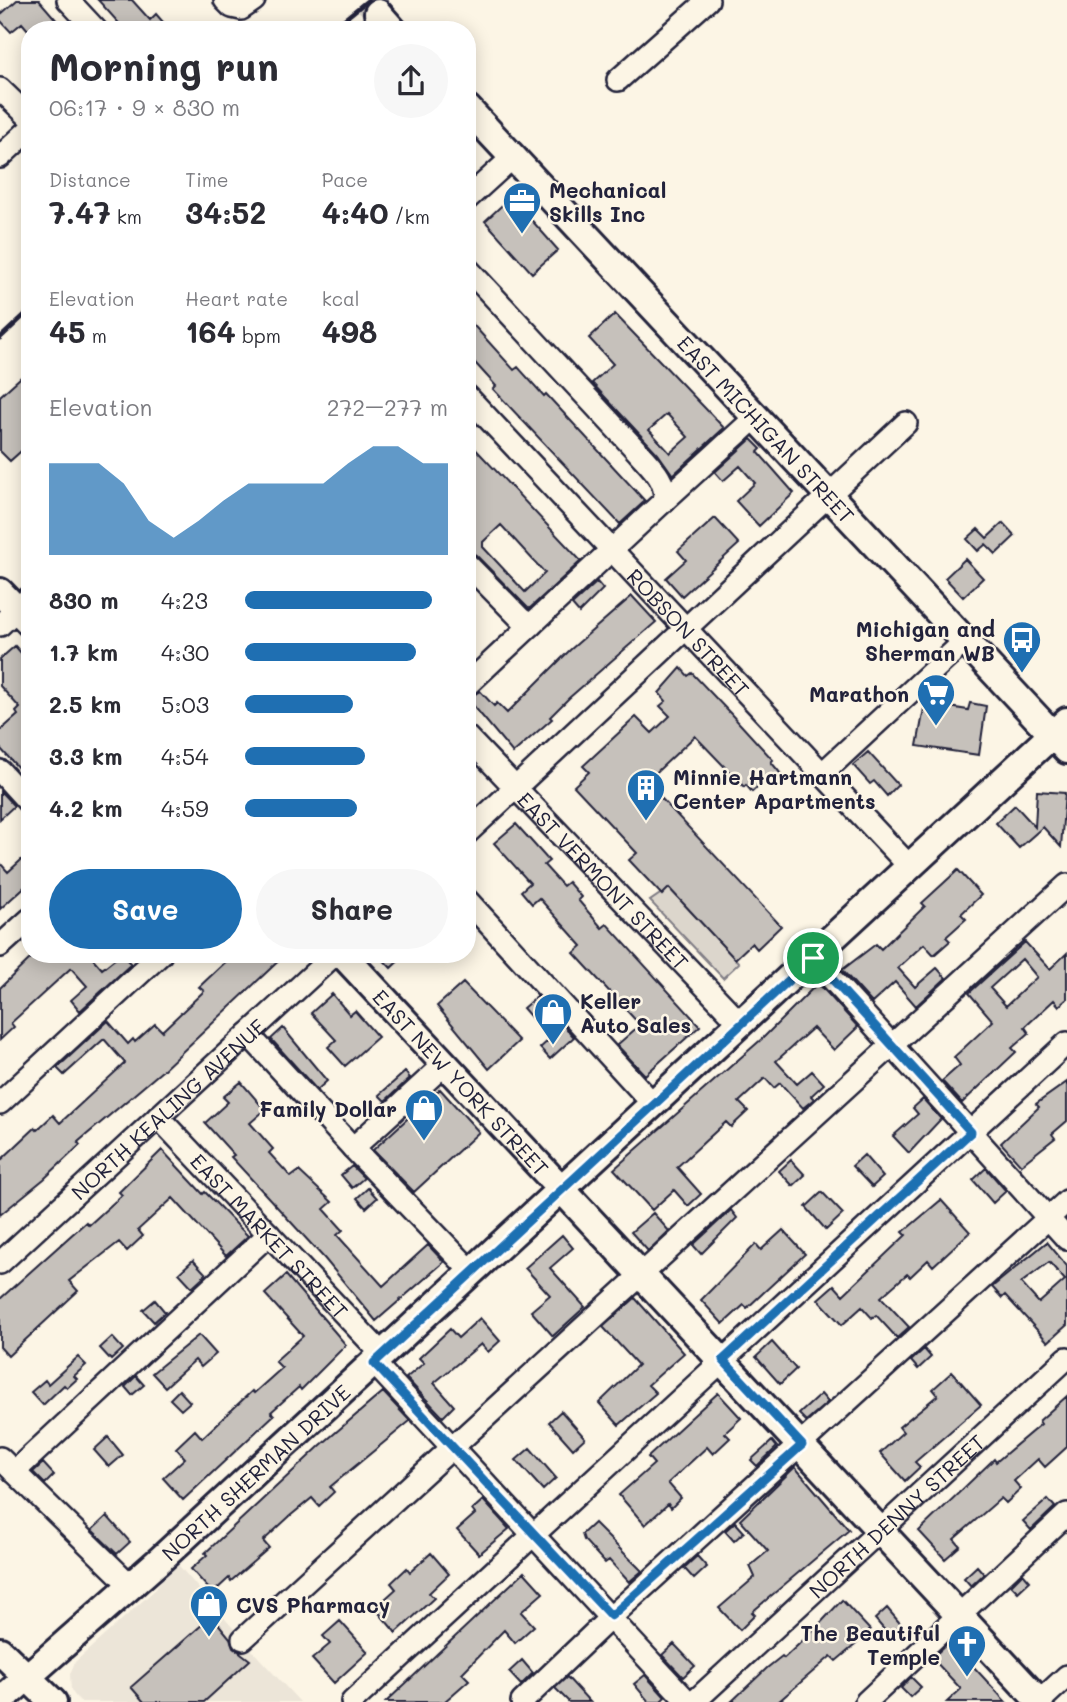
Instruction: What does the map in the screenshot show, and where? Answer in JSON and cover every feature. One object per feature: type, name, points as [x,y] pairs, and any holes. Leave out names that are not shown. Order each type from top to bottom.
[{"type":"main road","name":"EAST MICHIGAN STREET","points":[[476,118],[965,641],[1062,735]]},
{"type":"main road","name":"NORTH SHERMAN DRIVE","points":[[0,1701],[131,1586],[910,867],[1062,735]]},
{"type":"main road","name":"EAST NEW YORK STREET","points":[[351,963],[564,1188],[1040,1702]]},
{"type":"main road","points":[[0,1651],[52,1702]]},
{"type":"street","points":[[68,0],[88,21]]},
{"type":"street","points":[[225,0],[232,7],[241,9],[254,0]]},
{"type":"street","points":[[618,80],[708,0]]},
{"type":"street","points":[[0,89],[21,109]]},
{"type":"street","points":[[0,157],[21,137]]},
{"type":"street","points":[[476,191],[513,157]]},
{"type":"street","points":[[476,278],[662,480],[665,500]]},
{"type":"street","name":"ROBSON STREET","points":[[476,406],[910,867]]},
{"type":"street","points":[[476,677],[611,548],[756,417]]},
{"type":"street","points":[[476,825],[906,424]]},
{"type":"street","points":[[476,573],[521,620],[531,625]]},
{"type":"street","points":[[823,773],[965,641]]},
{"type":"street","name":"EAST VERMONT STREET","points":[[476,746],[741,1024]]},
{"type":"street","points":[[2,777],[21,795]]},
{"type":"street","points":[[243,1639],[1067,884]]},
{"type":"street","points":[[476,910],[654,1105]]},
{"type":"street","points":[[0,946],[21,927]]},
{"type":"street","points":[[813,958],[1067,1239]]},
{"type":"street","points":[[0,1103],[152,963]]},
{"type":"street","name":"NORTH KEALING AVENUE","points":[[0,1263],[325,963]]},
{"type":"street","points":[[248,1034],[472,1272]]},
{"type":"street","points":[[352,1702],[1067,1043]]},
{"type":"street","points":[[354,1148],[446,1063]]},
{"type":"street","name":"EAST MARKET STREET","points":[[158,1117],[269,1234],[453,1448],[691,1702]]},
{"type":"street","points":[[522,1702],[611,1616],[1067,1201]]},
{"type":"street","points":[[131,1586],[7,1465],[269,1234]]},
{"type":"street","name":"NORTH DENNY STREET","points":[[691,1702],[1067,1358]]},
{"type":"street","points":[[866,1702],[1067,1514]]},
{"type":"street","points":[[1040,1702],[1067,1676]]},
{"type":"shaded area","points":[[669,888],[739,963],[723,978],[650,901]]},
{"type":"shaded area","points":[[174,1560],[300,1702],[81,1702],[75,1696],[71,1690],[70,1674],[75,1662],[156,1589]]},
{"type":"building","points":[[17,0],[39,0],[57,21],[21,21],[11,32],[0,20],[0,15]]},
{"type":"building","points":[[98,0],[132,0],[150,20],[156,14],[162,21],[117,21]]},
{"type":"building","name":"Mechanical Skills Inc","points":[[511,197],[558,250],[532,273],[485,221]]},
{"type":"building","points":[[615,314],[724,428],[673,475],[658,454],[592,383],[613,364],[589,338]],"holes":[[[667,414],[688,437],[670,453],[649,430]]]},
{"type":"building","points":[[476,328],[514,370],[518,367],[544,396],[546,394],[645,501],[620,524],[493,389],[496,386],[476,364]]},
{"type":"building","points":[[21,377],[21,451],[10,461],[0,451],[0,396]]},
{"type":"building","points":[[751,439],[761,449],[758,452],[794,493],[759,526],[736,501],[755,483],[740,466],[723,481],[715,472]]},
{"type":"building","points":[[476,450],[581,561],[529,609],[476,555]],"holes":[[[501,525],[545,573],[525,592],[483,547],[483,542]]]},
{"type":"building","points":[[715,518],[739,544],[682,596],[666,578],[686,560],[678,551]]},
{"type":"building","points":[[1003,523],[1015,536],[996,554],[986,544],[978,551],[967,539],[978,529],[987,538]]},
{"type":"building","points":[[965,559],[983,578],[963,597],[945,578]]},
{"type":"building","points":[[597,582],[603,589],[579,613],[572,605]]},
{"type":"building","points":[[632,596],[656,622],[569,698],[550,717],[552,719],[513,753],[476,709],[476,693],[480,691],[494,706],[497,703],[507,713],[570,650]]},
{"type":"building","points":[[15,646],[21,653],[21,771],[0,748],[0,731],[18,715],[16,712],[20,708],[0,686],[0,659]]},
{"type":"building","name":"Minnie Hartmann Center Apartments","points":[[681,668],[688,676],[692,673],[730,713],[773,760],[771,762],[781,774],[772,783],[766,785],[763,782],[752,792],[695,736],[646,782],[781,926],[757,949],[752,943],[735,959],[669,888],[662,895],[629,860],[637,853],[574,786],[589,772],[583,766],[636,717],[652,733],[670,716],[660,706],[666,701],[659,693]]},
{"type":"building","points":[[925,703],[968,710],[970,703],[986,706],[979,755],[917,746]]},
{"type":"building","points":[[868,752],[898,785],[887,796],[874,781],[870,784],[853,765]]},
{"type":"building","points":[[0,791],[14,806],[0,819]]},
{"type":"building","points":[[1037,791],[1065,793],[1061,847],[1043,827],[1019,848],[996,823],[1015,805],[1035,827]]},
{"type":"building","points":[[516,824],[549,861],[544,865],[563,886],[568,882],[581,897],[578,900],[602,928],[607,924],[700,1026],[645,1075],[617,1045],[640,1025],[574,953],[582,946],[539,898],[532,904],[521,891],[530,883],[494,843]]},
{"type":"building","points":[[21,860],[21,890],[0,909],[0,863],[8,872]]},
{"type":"building","points":[[958,870],[981,895],[961,914],[966,919],[946,937],[950,941],[934,955],[924,944],[898,968],[915,987],[937,968],[946,978],[916,1006],[895,982],[872,1003],[842,970],[876,944],[881,949],[925,906],[922,903]]},
{"type":"building","points":[[1025,942],[1050,969],[1067,953],[1067,999],[1059,1006],[1054,1000],[1025,1027],[1029,1033],[1012,1048],[1016,1052],[962,1103],[942,1081],[960,1065],[954,1057],[993,1021],[969,993]],"holes":[[[1022,959],[1037,977],[1006,1006],[990,988]]]},
{"type":"building","points":[[26,963],[97,963],[102,969],[110,963],[131,964],[80,1011],[71,1000],[87,986],[71,968],[11,1023],[14,1027],[0,1040],[0,988]]},
{"type":"building","points":[[224,963],[276,963],[162,1071],[78,1142],[80,1145],[44,1179],[0,1215],[0,1161],[53,1115],[60,1123],[125,1063],[104,1039],[64,1075],[57,1068],[108,1021],[128,1044],[133,1039],[135,1042],[155,1024],[162,1031],[204,991],[199,987]]},
{"type":"building","points":[[463,983],[519,1041],[489,1069],[437,1006]]},
{"type":"building","points":[[818,983],[858,1027],[834,1050],[813,1028],[776,1061],[797,1084],[812,1071],[824,1084],[811,1096],[814,1099],[803,1108],[780,1083],[774,1088],[765,1078],[739,1102],[748,1111],[731,1127],[726,1122],[677,1167],[701,1194],[688,1206],[674,1190],[652,1210],[614,1169],[764,1037]]},
{"type":"building","points":[[332,994],[350,1015],[355,1011],[378,1037],[345,1066],[328,1047],[336,1040],[311,1013]]},
{"type":"building","points":[[537,996],[574,1037],[550,1059],[540,1048],[550,1039],[523,1008]]},
{"type":"building","points":[[283,1028],[327,1081],[317,1090],[271,1039]]},
{"type":"building","points":[[405,1072],[410,1078],[385,1101],[379,1095]]},
{"type":"building","points":[[241,1082],[265,1110],[250,1123],[273,1149],[269,1153],[291,1177],[299,1171],[332,1202],[324,1209],[343,1230],[337,1235],[383,1286],[428,1245],[444,1262],[376,1321],[324,1258],[231,1157],[234,1155],[205,1123],[228,1102],[223,1097]]},
{"type":"building","points":[[1067,1082],[1067,1121],[1052,1134],[1055,1138],[1021,1165],[1001,1143],[1039,1107],[1036,1104]]},
{"type":"building","name":"Family Dollar","points":[[440,1089],[479,1132],[414,1192],[373,1150]]},
{"type":"building","points":[[923,1099],[941,1119],[909,1153],[893,1136],[918,1114],[913,1108]]},
{"type":"building","points":[[162,1150],[203,1194],[205,1192],[248,1236],[226,1256],[173,1198],[138,1230],[143,1236],[127,1251],[119,1242],[69,1281],[78,1291],[8,1356],[0,1347],[0,1299],[86,1222],[89,1225],[122,1195],[119,1192]]},
{"type":"building","points":[[864,1155],[883,1177],[872,1187],[852,1166]]},
{"type":"building","points":[[791,1160],[805,1175],[793,1186],[779,1171]]},
{"type":"building","points":[[352,1166],[364,1178],[352,1188],[341,1175]]},
{"type":"building","points":[[986,1168],[1006,1191],[993,1203],[973,1180]]},
{"type":"building","points":[[368,1188],[377,1198],[366,1208],[357,1198]]},
{"type":"building","points":[[822,1192],[843,1214],[826,1230],[806,1207]]},
{"type":"building","points":[[941,1200],[970,1232],[933,1266],[928,1260],[910,1277],[907,1274],[881,1297],[909,1327],[897,1338],[876,1315],[872,1318],[862,1307],[842,1325],[818,1299],[834,1285],[843,1295],[906,1235],[903,1232]]},
{"type":"building","points":[[731,1210],[737,1218],[701,1254],[693,1245]]},
{"type":"building","points":[[653,1213],[669,1231],[648,1251],[631,1232]]},
{"type":"building","points":[[783,1230],[805,1254],[747,1308],[744,1305],[723,1324],[701,1300],[756,1244],[761,1250]]},
{"type":"building","points":[[562,1235],[573,1248],[550,1268],[585,1307],[553,1336],[531,1311],[550,1295],[525,1268]]},
{"type":"building","points":[[1047,1242],[1067,1266],[1067,1325],[1048,1342],[1005,1295],[1002,1298],[992,1287]],"holes":[[[1049,1262],[1065,1280],[1039,1303],[1021,1283]]]},
{"type":"building","points":[[193,1260],[206,1274],[192,1287],[179,1273]]},
{"type":"building","points":[[286,1275],[346,1345],[301,1390],[299,1387],[271,1412],[274,1415],[183,1500],[163,1478],[185,1458],[176,1448],[195,1430],[202,1438],[252,1391],[254,1393],[282,1368],[275,1361],[303,1336],[265,1294]]},
{"type":"building","points":[[635,1298],[684,1353],[648,1385],[656,1393],[619,1425],[599,1403],[638,1365],[603,1327]]},
{"type":"building","points":[[155,1300],[165,1312],[154,1322],[143,1310]]},
{"type":"building","points":[[480,1318],[500,1341],[488,1352],[481,1344],[434,1383],[454,1406],[443,1417],[406,1378],[424,1363],[419,1358],[450,1329],[458,1338]]},
{"type":"building","points":[[199,1335],[216,1354],[201,1367],[195,1360],[165,1387],[152,1373]]},
{"type":"building","points":[[112,1337],[123,1349],[111,1360],[100,1348]]},
{"type":"building","points":[[772,1342],[796,1369],[780,1384],[756,1357]]},
{"type":"building","points":[[924,1349],[931,1357],[918,1369],[911,1361]]},
{"type":"building","points":[[78,1357],[86,1365],[74,1376],[77,1379],[67,1388],[64,1385],[43,1405],[31,1392],[45,1380],[48,1384]]},
{"type":"building","points":[[952,1372],[981,1405],[915,1462],[920,1467],[905,1481],[880,1453],[903,1432],[899,1427],[938,1395],[933,1389]]},
{"type":"building","points":[[136,1376],[144,1385],[132,1395],[125,1387]]},
{"type":"building","points":[[179,1390],[190,1402],[181,1410],[170,1399]]},
{"type":"building","points":[[383,1392],[410,1421],[330,1487],[334,1492],[319,1506],[312,1498],[290,1516],[263,1541],[269,1548],[231,1581],[229,1578],[215,1591],[208,1588],[191,1569],[207,1555],[205,1553],[321,1445]]},
{"type":"building","points":[[718,1393],[741,1418],[725,1433],[730,1438],[713,1454],[707,1447],[668,1483],[681,1498],[671,1508],[668,1504],[645,1525],[619,1495],[654,1464],[648,1457]]},
{"type":"building","points":[[821,1394],[828,1402],[806,1421],[799,1414]]},
{"type":"building","points":[[1067,1396],[1067,1447],[1045,1467],[1038,1459],[1014,1481],[1021,1489],[1006,1503],[1001,1498],[954,1539],[960,1546],[945,1559],[919,1531],[994,1459],[996,1462],[1041,1424],[1039,1421]]},
{"type":"building","points":[[561,1411],[585,1438],[573,1449],[549,1422]]},
{"type":"building","points":[[108,1437],[123,1455],[109,1467],[94,1450]]},
{"type":"building","points":[[772,1441],[777,1447],[757,1466],[751,1460]]},
{"type":"building","points":[[530,1448],[556,1478],[543,1490],[516,1460]]},
{"type":"building","points":[[43,1463],[54,1475],[45,1484],[33,1472]]},
{"type":"building","points":[[795,1467],[849,1530],[752,1612],[755,1615],[740,1630],[719,1608],[755,1577],[750,1566],[768,1551],[740,1520]]},
{"type":"building","points":[[1048,1499],[1055,1507],[1031,1530],[1023,1521]]},
{"type":"building","points":[[483,1500],[509,1529],[479,1554],[457,1530],[475,1514],[472,1510]]},
{"type":"building","points":[[107,1516],[130,1542],[117,1554],[92,1530]]},
{"type":"building","points":[[735,1522],[744,1532],[734,1541],[725,1531]]},
{"type":"building","points":[[594,1523],[642,1571],[629,1582],[609,1560],[605,1563],[584,1540],[582,1534]]},
{"type":"building","points":[[431,1553],[449,1574],[429,1593],[434,1598],[396,1633],[375,1608],[396,1589],[391,1583],[407,1568],[410,1572]]},
{"type":"building","points":[[697,1556],[707,1567],[694,1579],[684,1568]]},
{"type":"building","points":[[977,1566],[984,1574],[971,1586],[964,1578]]},
{"type":"building","points":[[524,1572],[543,1593],[521,1612],[534,1626],[515,1643],[504,1630],[462,1673],[469,1680],[444,1702],[386,1702]]},
{"type":"building","points":[[1023,1573],[1030,1581],[1018,1592],[1011,1585]]},
{"type":"building","points":[[842,1600],[870,1630],[855,1645],[836,1661],[831,1656],[778,1702],[731,1702],[767,1668],[782,1656],[784,1658]]},
{"type":"building","points":[[887,1608],[904,1628],[892,1639],[875,1619]]},
{"type":"building","name":"CVS Pharmacy","points":[[212,1616],[230,1638],[233,1647],[250,1660],[204,1702],[144,1702],[131,1687]]},
{"type":"building","points":[[340,1621],[368,1652],[334,1683],[312,1659],[330,1644],[323,1636]]},
{"type":"building","name":"The Beautiful Temple","points":[[950,1641],[1006,1702],[947,1702],[961,1689],[932,1658]]},
{"type":"building","points":[[674,1644],[695,1666],[683,1677],[662,1655]]},
{"type":"building","points":[[522,1660],[533,1673],[521,1685],[509,1672]]},
{"type":"building","points":[[645,1675],[665,1697],[660,1702],[649,1702],[634,1684]]},
{"type":"building","points":[[567,1677],[590,1702],[569,1702],[555,1688]]},
{"type":"building","points":[[911,1677],[921,1687],[910,1697],[901,1688]]},
{"type":"tunnel","points":[[366,0],[378,13]]},
{"type":"railway","points":[[342,21],[368,0]]},
{"type":"railway","points":[[0,338],[21,318]]},
{"type":"place","name":"Mechanical Skills Inc","points":[[522,235]]},
{"type":"place","name":"Michigan and Sherman WB","points":[[1022,674]]},
{"type":"place","name":"Marathon","points":[[936,727]]},
{"type":"place","name":"Minnie Hartmann Center Apartments","points":[[646,822]]},
{"type":"place","name":"Keller Auto Sales","points":[[553,1046]]},
{"type":"place","name":"Family Dollar","points":[[424,1142]]},
{"type":"place","name":"CVS Pharmacy","points":[[209,1638]]},
{"type":"place","name":"The Beautiful Temple","points":[[967,1678]]},
{"type":"route","points":[[813,958],[971,1132],[723,1360],[802,1445],[611,1616],[374,1363],[813,958]]}]
